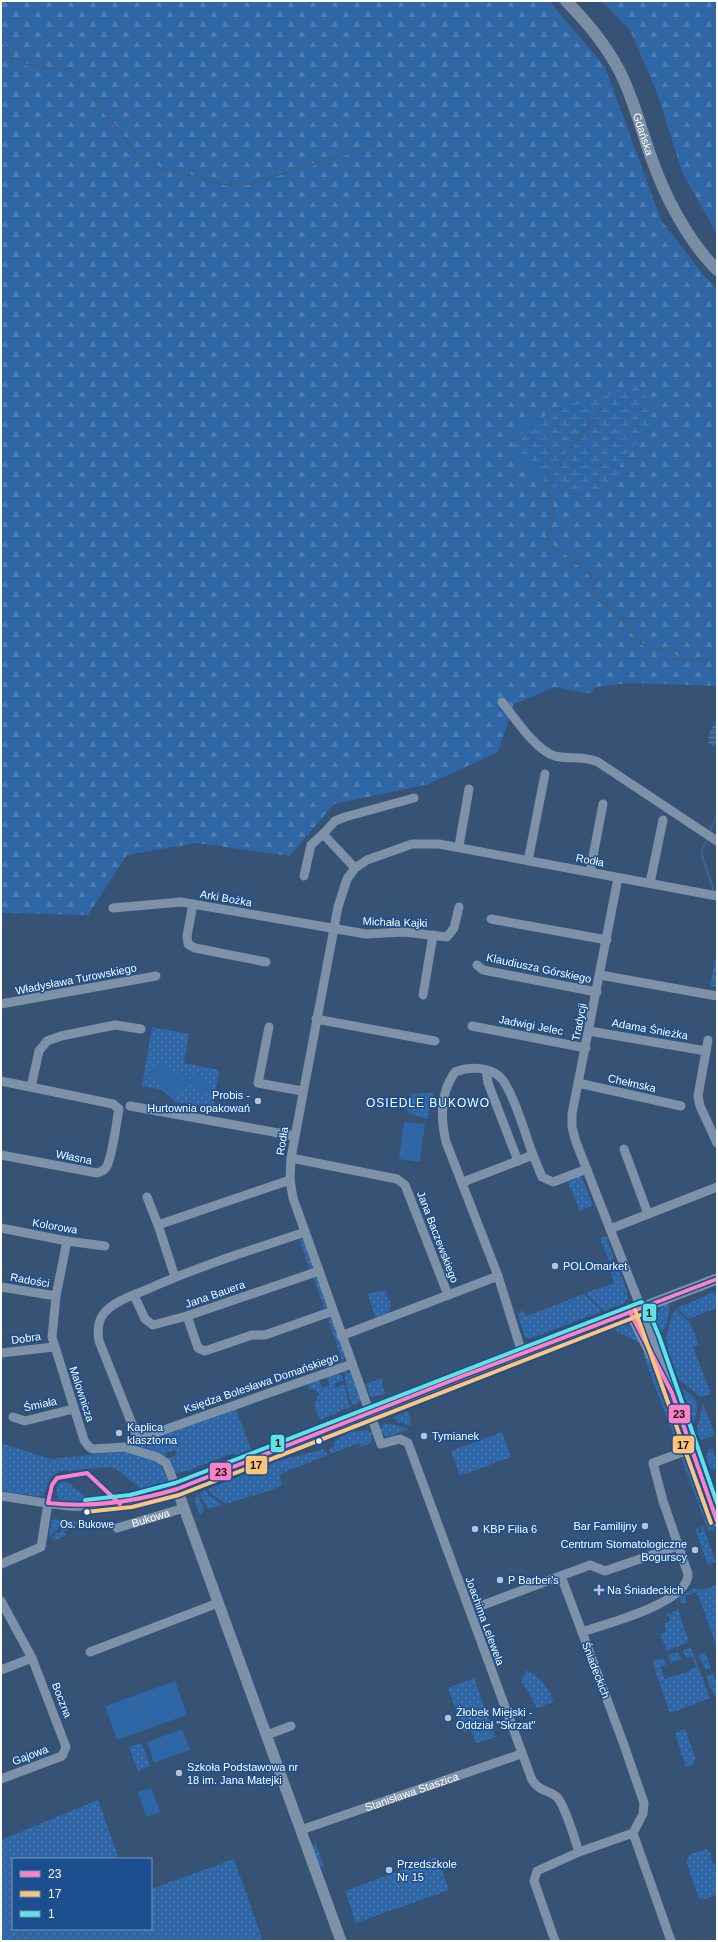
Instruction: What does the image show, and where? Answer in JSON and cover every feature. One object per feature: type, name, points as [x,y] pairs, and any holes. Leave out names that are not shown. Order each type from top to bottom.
[{"type":"main road","name":"Gdańska","points":[[566,1],[602,42],[616,64],[632,102],[659,179],[673,209],[694,243],[717,270]]},
{"type":"street","points":[[502,702],[532,739],[549,753],[563,757],[585,757],[598,762],[717,841]]},
{"type":"street","points":[[528,861],[545,774]]},
{"type":"street","points":[[459,846],[469,789]]},
{"type":"street","points":[[304,876],[311,845],[335,821],[414,798]]},
{"type":"street","points":[[590,872],[603,804]]},
{"type":"street","points":[[650,883],[663,820]]},
{"type":"street","points":[[323,834],[355,868]]},
{"type":"street","name":"Rodła","points":[[369,1412],[305,1232],[290,1180],[294,1136],[333,928],[343,890],[355,868],[367,860],[412,844],[424,842],[459,846],[528,861],[717,896]]},
{"type":"street","name":"Tradycji","points":[[618,878],[586,1048],[576,1080],[572,1128],[586,1169],[610,1229],[636,1310]]},
{"type":"street","name":"Arki Bożka","points":[[113,908],[181,902],[333,928]]},
{"type":"street","points":[[193,904],[187,936],[188,944],[195,948],[266,962]]},
{"type":"street","name":"Michała Kajki","points":[[333,928],[366,934],[404,932],[447,937],[454,928],[459,907]]},
{"type":"street","points":[[490,919],[607,940]]},
{"type":"street","name":"Michała Kajki","points":[[423,995],[433,935]]},
{"type":"street","name":"Klaudiusza Górskiego","points":[[477,965],[483,970],[597,992]]},
{"type":"street","points":[[600,975],[717,996]]},
{"type":"street","name":"Władysława Turowskiego","points":[[1,1004],[156,976]]},
{"type":"street","points":[[316,1019],[435,1041]]},
{"type":"street","points":[[1,1081],[31,1087],[39,1051],[46,1041],[60,1036],[115,1025],[141,1029]]},
{"type":"street","name":"Jadwigi Jelec","points":[[472,1026],[586,1048]]},
{"type":"street","points":[[269,1027],[258,1083],[302,1091]]},
{"type":"street","name":"Adama Śnieżka","points":[[589,1031],[706,1051]]},
{"type":"street","points":[[708,1040],[698,1096],[700,1106],[717,1143]]},
{"type":"street","points":[[522,1353],[498,1276],[463,1182],[446,1142],[442,1126],[442,1110],[445,1090],[455,1072],[470,1068],[486,1070],[499,1077],[505,1084],[542,1177],[553,1182],[586,1169]]},
{"type":"street","points":[[486,1070],[488,1084],[518,1161]]},
{"type":"street","name":"Chełmska","points":[[576,1080],[681,1106]]},
{"type":"street","name":"Własna","points":[[1,1155],[97,1173],[104,1170],[108,1161],[119,1109],[113,1104],[31,1087]]},
{"type":"street","points":[[130,1106],[294,1136]]},
{"type":"street","points":[[624,1149],[648,1214]]},
{"type":"street","points":[[463,1182],[533,1155]]},
{"type":"street","name":"Jana Baczewskiego","points":[[291,1158],[396,1179],[405,1185],[448,1296]]},
{"type":"street","points":[[158,1225],[290,1180]]},
{"type":"street","points":[[610,1229],[717,1187]]},
{"type":"street","points":[[147,1197],[175,1277]]},
{"type":"street","name":"Kolorowa","points":[[1,1228],[68,1241],[105,1246]]},
{"type":"street","points":[[134,1295],[175,1277],[305,1232]]},
{"type":"street","name":"Malownicza","points":[[68,1241],[56,1296],[52,1337],[73,1409],[84,1440],[89,1447],[98,1450],[124,1447],[157,1457],[166,1464],[177,1489]]},
{"type":"street","name":"Jana Bauera","points":[[134,1295],[145,1319],[153,1325],[187,1316],[319,1271]]},
{"type":"street","points":[[341,1336],[498,1276]]},
{"type":"street","name":"Bukowa","points":[[1,1496],[48,1503],[85,1506],[120,1504],[177,1489],[369,1412],[717,1279]]},
{"type":"street","name":"Radości","points":[[1,1287],[56,1296]]},
{"type":"street","name":"Księdza Bolesława Domańskiego","points":[[134,1295],[111,1307],[100,1320],[98,1330],[99,1341],[138,1439],[352,1364]]},
{"type":"street","points":[[636,1310],[672,1393],[717,1521]]},
{"type":"street","points":[[187,1316],[198,1348],[205,1351],[252,1335],[265,1335],[333,1311]]},
{"type":"street","name":"Dobra","points":[[1,1353],[54,1347]]},
{"type":"street","name":"Śmiała","points":[[13,1417],[25,1421],[73,1409]]},
{"type":"street","name":"Joachima Lelewela","points":[[369,1412],[381,1444],[400,1438],[408,1443],[521,1754],[537,1788],[556,1796],[561,1805],[579,1852]]},
{"type":"street","name":"Śniadeckich","points":[[633,1833],[643,1814],[644,1803],[582,1632],[658,1605],[684,1586],[688,1579],[688,1574],[653,1462],[691,1449]]},
{"type":"street","points":[[177,1489],[341,1941]]},
{"type":"street","points":[[1,1564],[41,1547],[48,1503]]},
{"type":"street","name":"Bukowa","points":[[117,1528],[184,1508]]},
{"type":"street","points":[[483,1605],[590,1565],[605,1571],[678,1546]]},
{"type":"street","points":[[561,1576],[582,1632]]},
{"type":"street","name":"Boczna","points":[[1,1601],[32,1658],[64,1741],[65,1751]]},
{"type":"street","points":[[90,1652],[218,1603]]},
{"type":"street","points":[[1,1670],[32,1658]]},
{"type":"street","points":[[267,1736],[291,1726]]},
{"type":"street","name":"Gajowa","points":[[1,1779],[62,1756],[65,1751]]},
{"type":"street","name":"Stanisława Staszica","points":[[301,1830],[521,1754]]},
{"type":"street","points":[[555,1941],[536,1888],[535,1875],[541,1868],[579,1852],[633,1833],[671,1941]]},
{"type":"green space","points":[[1,1],[549,1],[605,67],[661,220],[705,277],[717,288],[717,686],[629,683],[595,687],[591,694],[555,687],[514,704],[498,752],[429,784],[334,804],[290,856],[197,843],[127,855],[88,915],[1,913]]},
{"type":"green space","points":[[601,1],[717,1],[717,234],[683,174],[657,93],[630,30]]},
{"type":"green space","points":[[633,383],[643,391],[649,402],[650,422],[646,432],[622,460],[616,481],[611,487],[606,490],[590,491],[572,490],[550,486],[544,482],[532,468],[517,460],[513,442],[532,423],[559,407],[601,398]]},
{"type":"green space","points":[[717,949],[717,987],[710,986]]},
{"type":"green space","points":[[152,1027],[189,1034],[184,1063],[219,1070],[213,1108],[176,1102],[162,1090],[142,1086]]},
{"type":"green space","points":[[161,1059],[187,1082],[174,1097],[146,1075]]},
{"type":"green space","points":[[197,1072],[212,1089],[202,1096],[188,1080]]},
{"type":"green space","points":[[434,1093],[427,1119],[408,1112],[407,1105],[411,1094]]},
{"type":"green space","points":[[404,1122],[425,1124],[420,1162],[399,1159]]},
{"type":"green space","points":[[581,1176],[593,1205],[580,1211],[568,1182]]},
{"type":"green space","points":[[606,1236],[614,1258],[611,1261],[609,1261],[600,1238]]},
{"type":"green space","points":[[299,1238],[304,1241],[313,1266],[310,1271]]},
{"type":"green space","points":[[618,1267],[626,1288],[628,1299],[622,1304],[604,1311],[586,1293],[614,1283],[610,1269]]},
{"type":"green space","points":[[313,1276],[317,1279],[328,1308],[325,1311]]},
{"type":"green space","points":[[378,1291],[386,1291],[388,1294],[386,1296],[391,1307],[388,1314],[376,1320],[368,1294]]},
{"type":"green space","points":[[717,1291],[717,1308],[689,1319],[677,1308]]},
{"type":"green space","points":[[584,1294],[601,1310],[600,1312],[531,1338],[525,1338],[518,1314],[523,1310],[526,1316]]},
{"type":"green space","points":[[669,1302],[667,1320],[662,1333],[659,1335],[656,1325],[658,1312]]},
{"type":"green space","points":[[676,1309],[690,1323],[699,1345],[693,1347],[711,1394],[701,1397],[679,1380],[667,1347],[666,1337],[672,1315]]},
{"type":"green space","points":[[327,1315],[331,1316],[345,1357],[343,1363]]},
{"type":"green space","points":[[613,1323],[623,1323],[630,1327],[640,1343],[616,1331]]},
{"type":"green space","points":[[645,1349],[666,1392],[681,1433],[673,1434],[643,1354]]},
{"type":"green space","points":[[344,1371],[351,1374],[361,1400],[354,1405],[352,1404],[347,1390]]},
{"type":"green space","points":[[337,1373],[343,1376],[343,1381],[335,1383],[336,1388],[344,1384],[350,1407],[320,1420],[314,1404],[319,1394],[315,1389],[309,1389],[307,1384],[319,1379],[322,1388],[329,1385],[327,1377]]},
{"type":"green space","points":[[381,1378],[385,1394],[371,1397],[365,1384]]},
{"type":"green space","points":[[426,1383],[412,1391],[387,1401],[387,1397]]},
{"type":"green space","points":[[682,1388],[697,1402],[694,1423]]},
{"type":"green space","points":[[703,1403],[714,1432],[713,1436],[700,1440],[697,1430]]},
{"type":"green space","points":[[236,1409],[251,1449],[250,1451],[235,1455],[233,1453],[187,1471],[175,1474],[165,1457],[169,1458],[177,1455],[175,1450],[165,1453],[166,1456],[163,1457],[141,1448],[141,1443]]},
{"type":"green space","points":[[408,1411],[412,1426],[398,1422],[393,1417]]},
{"type":"green space","points":[[384,1423],[406,1428],[407,1430],[388,1437],[384,1436],[380,1429]]},
{"type":"green space","points":[[367,1430],[370,1433],[372,1432],[372,1440],[369,1444],[361,1447],[359,1443],[331,1454],[329,1449],[335,1446],[334,1441],[350,1432]]},
{"type":"green space","points":[[502,1432],[511,1457],[460,1476],[451,1451]]},
{"type":"green space","points":[[1,1443],[51,1459],[126,1451],[159,1462],[169,1482],[167,1487],[149,1493],[141,1489],[115,1468],[110,1467],[61,1471],[53,1476],[47,1485],[43,1497],[1,1491]]},
{"type":"green space","points":[[712,1448],[717,1461],[717,1469],[714,1470],[710,1468],[706,1455],[709,1449]]},
{"type":"green space","points":[[324,1449],[328,1455],[282,1473],[280,1477],[282,1485],[274,1489],[226,1504],[211,1494],[208,1489],[279,1461]]},
{"type":"green space","points":[[290,1452],[201,1487],[197,1486],[265,1458]]},
{"type":"green space","points":[[681,1457],[690,1461],[715,1530],[708,1530]]},
{"type":"green space","points":[[60,1483],[68,1483],[91,1501],[62,1501],[58,1497],[56,1490]]},
{"type":"green space","points":[[206,1490],[209,1496],[223,1505],[208,1509],[199,1493]]},
{"type":"green space","points":[[198,1494],[204,1511],[200,1515],[194,1500]]},
{"type":"green space","points":[[52,1519],[65,1521],[50,1537],[49,1535]]},
{"type":"green space","points":[[69,1520],[82,1523],[64,1531],[66,1535],[53,1541],[52,1538],[69,1523],[67,1521]]},
{"type":"green space","points":[[700,1526],[703,1527],[716,1562],[708,1565],[695,1528],[697,1528],[699,1533],[702,1532]]},
{"type":"green space","points":[[717,1585],[717,1648],[697,1592],[685,1596],[687,1603],[683,1604],[679,1598],[681,1595],[696,1588],[701,1590]]},
{"type":"green space","points":[[678,1610],[689,1642],[667,1651],[660,1634],[666,1631],[664,1623],[670,1621],[668,1615],[664,1615],[669,1613],[670,1615],[673,1614],[672,1612]]},
{"type":"green space","points":[[691,1648],[710,1698],[671,1713],[669,1711],[653,1663],[655,1660],[664,1658],[666,1665],[661,1667],[665,1679],[684,1673],[696,1667],[692,1656],[686,1658],[683,1651],[684,1649]]},
{"type":"green space","points":[[677,1652],[682,1659],[671,1663],[668,1655]]},
{"type":"green space","points":[[705,1652],[711,1668],[706,1670],[699,1656]]},
{"type":"green space","points":[[527,1670],[544,1683],[554,1702],[537,1708],[521,1680]]},
{"type":"green space","points":[[713,1673],[715,1678],[717,1678],[717,1697],[713,1694],[706,1676]]},
{"type":"green space","points":[[474,1678],[495,1737],[476,1743],[471,1730],[464,1732],[448,1688]]},
{"type":"green space","points":[[175,1681],[187,1715],[117,1740],[105,1706]]},
{"type":"green space","points":[[182,1729],[190,1750],[154,1763],[147,1742]]},
{"type":"green space","points":[[685,1729],[696,1760],[693,1761],[694,1764],[686,1767],[675,1733]]},
{"type":"green space","points":[[142,1743],[150,1766],[138,1771],[129,1747]]},
{"type":"green space","points":[[151,1788],[160,1812],[146,1817],[138,1792]]},
{"type":"green space","points":[[98,1800],[119,1858],[12,1858],[12,1930],[152,1930],[152,1889],[234,1859],[263,1941],[1,1941],[1,1840]]},
{"type":"green space","points":[[316,1844],[324,1866],[319,1867],[311,1845]]},
{"type":"green space","points":[[706,1849],[711,1854],[712,1862],[715,1864],[717,1870],[717,1895],[702,1900],[698,1897],[686,1861],[691,1854]]},
{"type":"green space","points":[[437,1857],[449,1890],[356,1923],[345,1891]]},
{"type":"shaded area","points":[[717,718],[717,748],[708,743],[709,734]]},
{"type":"waterway","points":[[1,37],[14,63],[69,71],[94,98],[144,164],[236,187],[309,166],[375,144]]},
{"type":"waterway","points":[[604,405],[554,470],[548,491],[554,513],[547,535],[552,546],[568,555],[590,575],[595,595],[627,624],[639,642],[649,648],[667,650],[679,659],[717,660]]},
{"type":"waterway","points":[[709,834],[717,814]]},
{"type":"waterway","points":[[708,838],[702,850],[702,855],[714,892]]},
{"type":"waterway","points":[[20,1941],[21,1930]]},
{"type":"transit line","name":"23","points":[[48,1503],[81,1505],[113,1503],[161,1494],[177,1489],[463,1376],[717,1279]]},
{"type":"transit line","name":"1","points":[[85,1500],[130,1495],[175,1483],[641,1302],[646,1305],[659,1336],[717,1503]]},
{"type":"transit line","name":"17","points":[[635,1310],[711,1523]]},
{"type":"transit line","name":"23","points":[[630,1312],[672,1393],[717,1521]]},
{"type":"transit line","name":"17","points":[[85,1512],[132,1507],[179,1495],[643,1314]]},
{"type":"transit line","name":"23","points":[[48,1503],[52,1485],[57,1478],[87,1473],[120,1504]]},
{"type":"place","name":"Probis - Hurtownia opakowań","points":[[258,1101]]},
{"type":"place","name":"POLOmarket","points":[[555,1266]]},
{"type":"place","name":"Kaplica klasztorna","points":[[119,1433]]},
{"type":"place","name":"Tymianek","points":[[424,1436]]},
{"type":"place","name":"Os. Bukowe","points":[[87,1512]]},
{"type":"place","name":"Bar Familijny","points":[[645,1526]]},
{"type":"place","name":"KBP Filia 6","points":[[475,1529]]},
{"type":"place","name":"Centrum Stomatologiczne Bogurscy","points":[[695,1550]]},
{"type":"place","name":"P Barber's","points":[[500,1580]]},
{"type":"place","name":"Na Śniadeckich","points":[[599,1590]]},
{"type":"place","name":"Żłobek Miejski - Oddział \"Skrzat\"","points":[[448,1718]]},
{"type":"place","name":"Szkoła Podstawowa nr 18 im. Jana Matejki","points":[[179,1773]]},
{"type":"place","name":"Przedszkole Nr 15","points":[[389,1870]]},
{"type":"district","name":"OSIEDLE BUKOWO","points":[[428,1103]]}]
